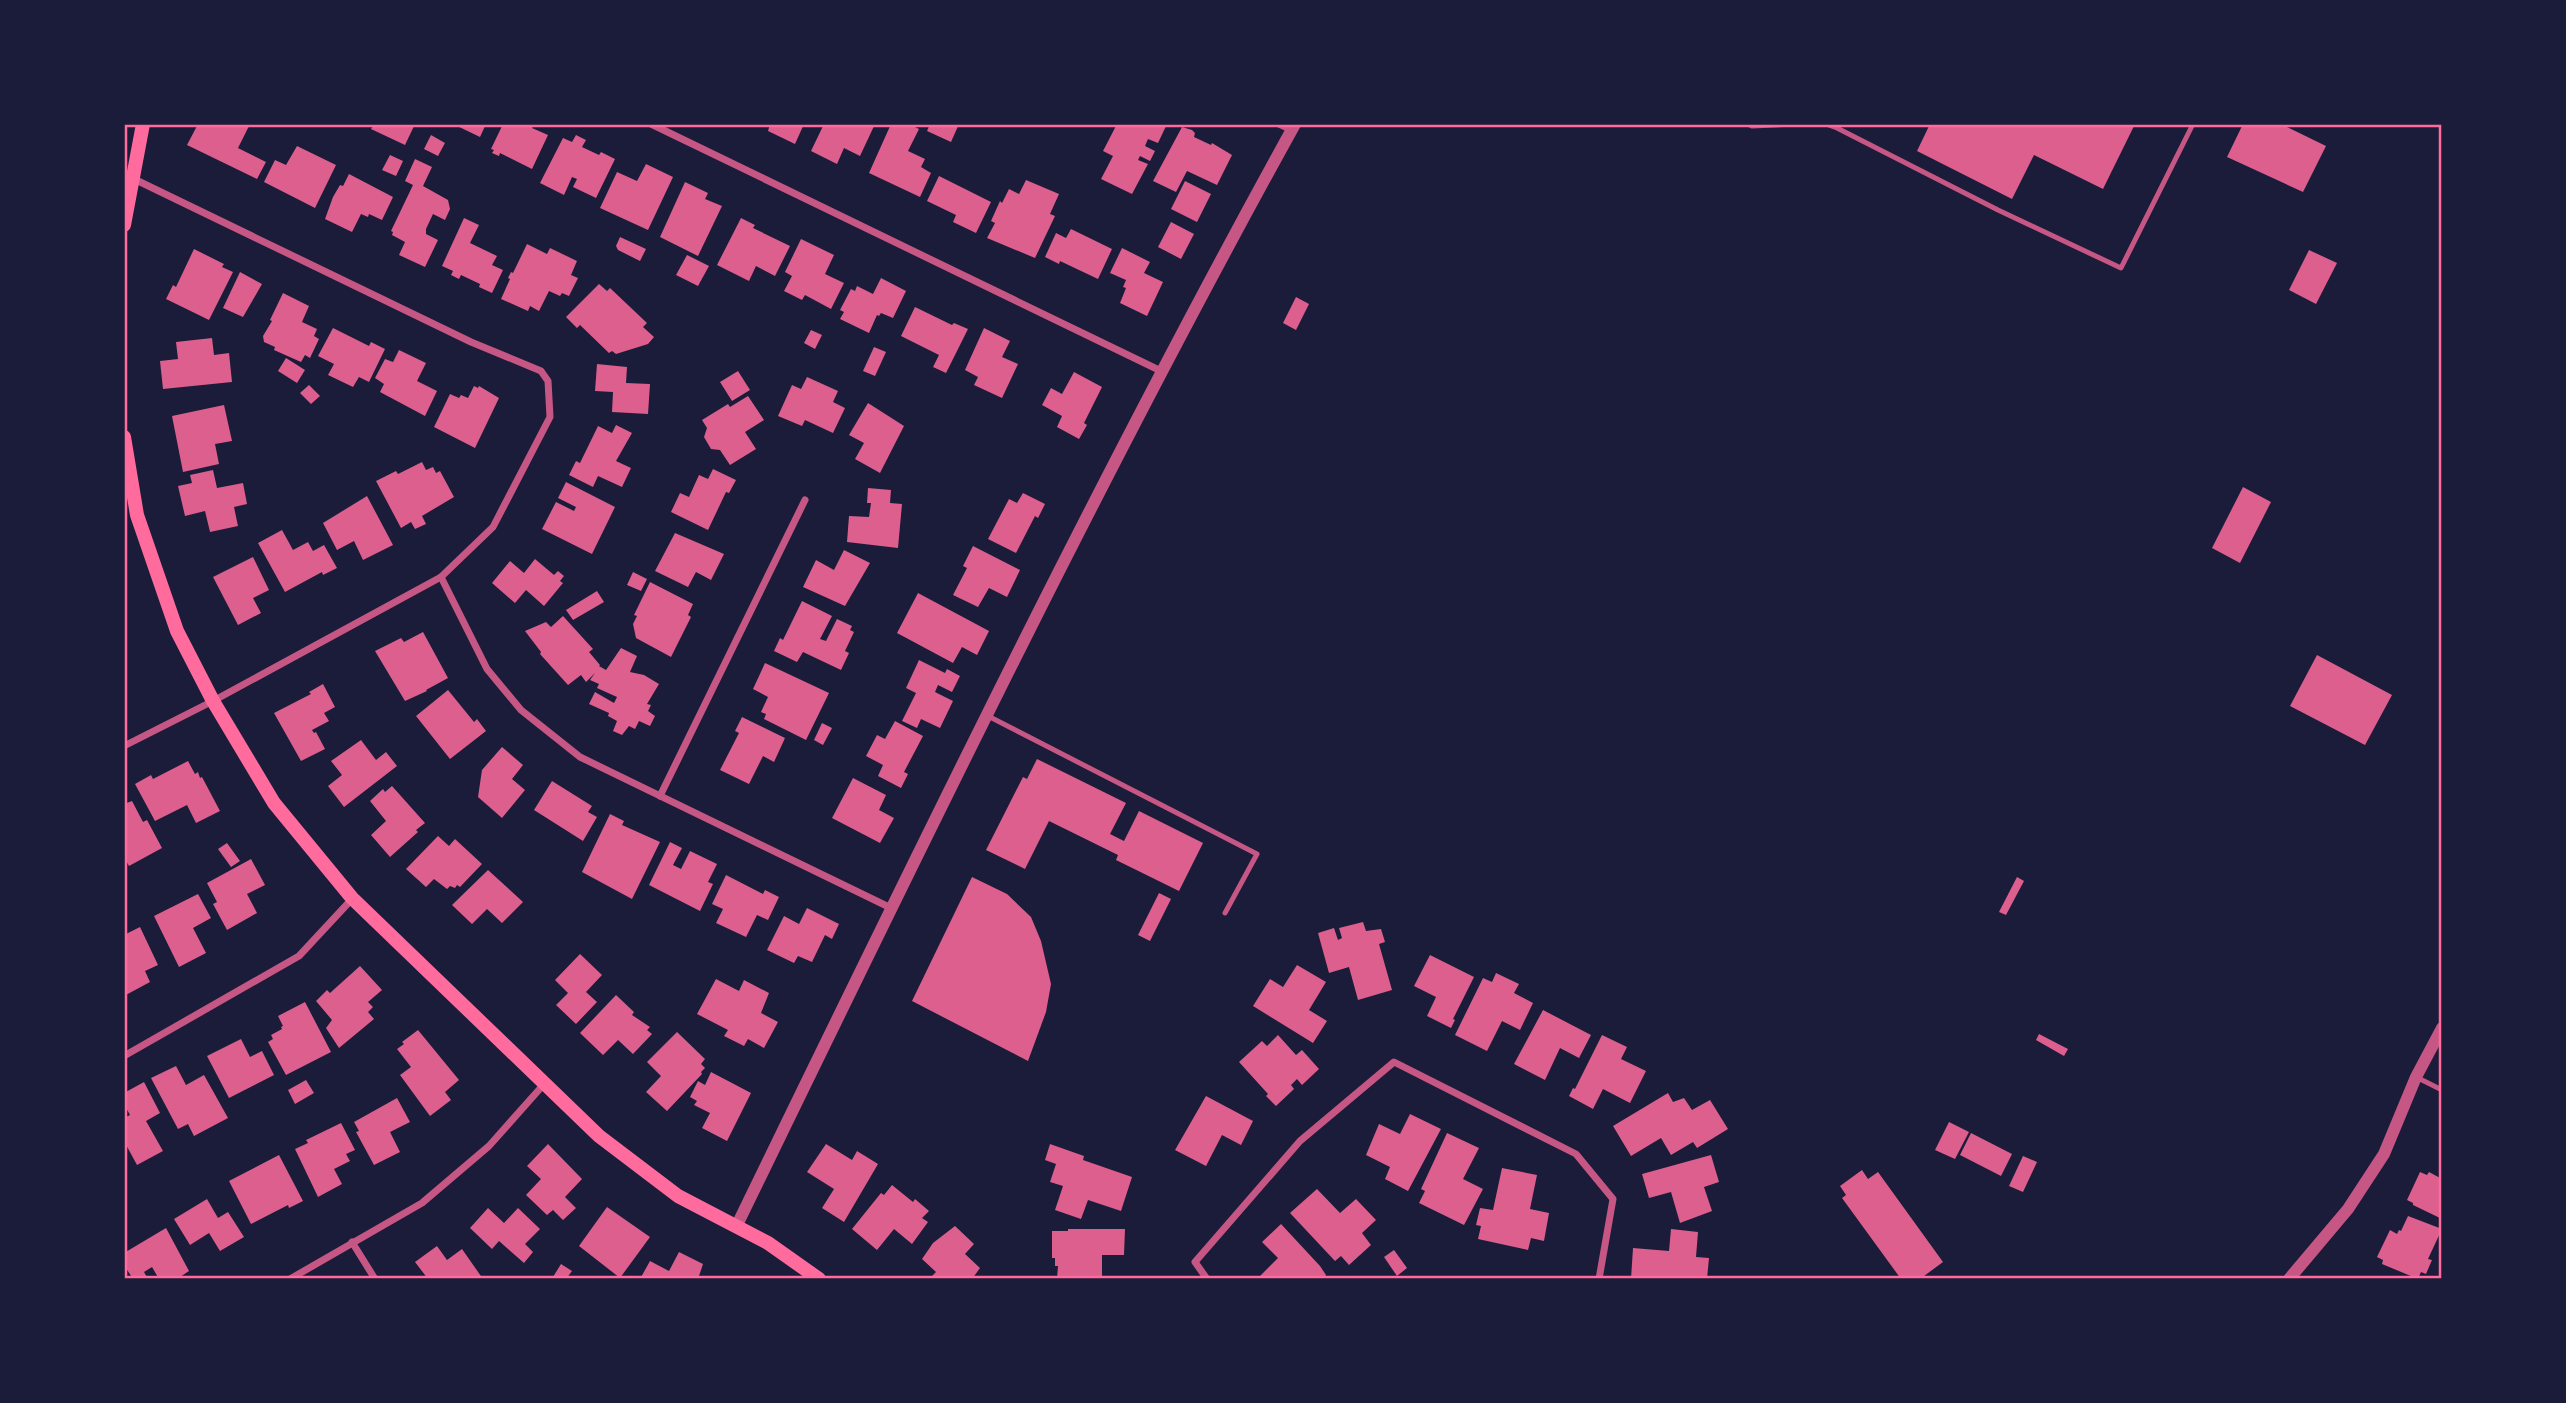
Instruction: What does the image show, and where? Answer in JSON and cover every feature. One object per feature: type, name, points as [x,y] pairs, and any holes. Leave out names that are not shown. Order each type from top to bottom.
[{"type":"main road","points":[[124,225],[143,124]]},
{"type":"main road","points":[[124,437],[137,515],[177,631],[213,701],[274,803],[352,898],[599,1136],[678,1196],[737,1225],[801,1264],[819,1279]]},
{"type":"street","points":[[651,124],[1161,371]]},
{"type":"street","points":[[737,1225],[891,908],[1161,371],[1294,127],[1279,124]]},
{"type":"street","points":[[124,746],[213,701],[441,577],[494,527],[550,417],[548,381],[541,371],[471,342],[134,179]]},
{"type":"street","points":[[660,796],[805,500]]},
{"type":"street","points":[[441,577],[487,668],[521,710],[580,757],[891,908]]},
{"type":"street","points":[[124,1056],[299,956],[352,898]]},
{"type":"street","points":[[2290,1279],[2348,1209],[2384,1154],[2416,1077],[2442,1028]]},
{"type":"street","points":[[1207,1279],[1195,1262],[1300,1141],[1394,1062],[1576,1154],[1613,1199],[1598,1279]]},
{"type":"street","points":[[289,1279],[422,1203],[489,1146],[546,1083]]},
{"type":"street","points":[[352,1242],[375,1279]]},
{"type":"lane","points":[[1748,124],[1797,124]]},
{"type":"lane","points":[[1825,124],[2121,268],[2193,124]]},
{"type":"lane","points":[[988,716],[1257,854],[1225,913]]},
{"type":"lane","points":[[2416,1077],[2442,1090]]},
{"type":"building","points":[[198,124],[215,124],[219,127],[221,124],[250,124],[238,148],[266,162],[257,179],[187,145]]},
{"type":"building","points":[[374,124],[415,124],[405,145],[371,129]]},
{"type":"building","points":[[453,124],[486,124],[480,137]]},
{"type":"building","points":[[503,124],[534,124],[532,128],[548,135],[532,169],[500,153],[499,156],[492,153],[494,150],[491,149]]},
{"type":"building","points":[[770,124],[804,124],[795,144],[768,131]]},
{"type":"building","points":[[824,124],[875,124],[860,156],[844,148],[837,164],[811,151]]},
{"type":"building","points":[[891,124],[909,124],[919,129],[908,151],[925,159],[921,167],[931,173],[920,197],[869,173]]},
{"type":"building","points":[[930,124],[959,124],[951,142],[927,131]]},
{"type":"building","points":[[1117,124],[1167,124],[1158,143],[1148,139],[1145,146],[1155,151],[1150,161],[1140,156],[1138,160],[1148,164],[1132,194],[1101,179],[1113,156],[1103,151]]},
{"type":"building","points":[[1930,124],[2135,124],[2103,189],[2034,155],[2012,199],[1917,151]]},
{"type":"building","points":[[2243,124],[2281,124],[2326,146],[2303,192],[2227,157]]},
{"type":"building","points":[[1182,127],[1192,130],[1194,137],[1211,145],[1212,143],[1232,155],[1217,185],[1187,171],[1176,192],[1153,181]]},
{"type":"building","points":[[431,135],[445,143],[438,156],[424,149]]},
{"type":"building","points":[[576,135],[586,140],[582,147],[615,159],[596,198],[573,187],[577,179],[572,177],[564,195],[540,183],[563,138],[572,142]]},
{"type":"building","points":[[297,146],[336,165],[315,208],[264,182],[275,160],[286,165]]},
{"type":"building","points":[[390,155],[403,161],[396,176],[382,170]]},
{"type":"building","points":[[415,159],[432,167],[423,186],[448,200],[450,209],[445,220],[433,214],[426,229],[426,234],[438,240],[425,267],[399,255],[405,242],[392,235],[391,231],[413,185],[405,181]]},
{"type":"building","points":[[646,164],[673,177],[648,230],[600,208],[617,172],[637,181]]},
{"type":"building","points":[[349,174],[393,197],[382,220],[369,214],[368,217],[361,214],[352,232],[325,219],[333,197]]},
{"type":"building","points":[[939,176],[991,202],[976,233],[953,222],[956,215],[927,201]]},
{"type":"building","points":[[1026,180],[1059,194],[1050,214],[1055,216],[1035,258],[987,238],[995,223],[991,221],[1000,201],[1002,203],[1009,189],[1019,194]]},
{"type":"building","points":[[1185,181],[1211,194],[1197,222],[1171,209]]},
{"type":"building","points":[[685,182],[708,193],[705,199],[722,206],[698,256],[660,237]]},
{"type":"building","points":[[464,218],[479,225],[470,243],[497,256],[492,265],[503,270],[492,293],[461,275],[459,279],[451,275],[453,271],[442,266]]},
{"type":"building","points":[[741,218],[755,225],[753,228],[790,246],[775,276],[756,266],[749,281],[717,265]]},
{"type":"building","points":[[1171,222],[1194,234],[1181,259],[1158,247]]},
{"type":"building","points":[[1071,229],[1112,249],[1098,279],[1045,257],[1056,233],[1066,238]]},
{"type":"building","points":[[620,237],[646,249],[640,261],[618,250],[616,246]]},
{"type":"building","points":[[801,239],[834,255],[825,274],[844,283],[831,309],[805,295],[802,300],[784,291],[792,276],[785,272]]},
{"type":"building","points":[[527,244],[547,254],[550,248],[577,261],[571,275],[578,278],[569,296],[562,293],[560,296],[549,291],[539,311],[530,306],[528,311],[501,299],[510,279],[508,278]]},
{"type":"building","points":[[1122,248],[1150,262],[1144,273],[1163,282],[1147,316],[1120,303],[1126,280],[1110,273]]},
{"type":"building","points":[[194,249],[224,264],[222,267],[233,272],[209,320],[166,299],[173,285],[176,287]]},
{"type":"building","points":[[2309,250],[2337,263],[2316,304],[2289,290]]},
{"type":"building","points":[[687,255],[709,266],[698,286],[676,275]]},
{"type":"building","points":[[240,272],[262,284],[243,317],[223,308]]},
{"type":"building","points":[[881,278],[906,291],[893,318],[881,313],[877,315],[869,333],[840,319],[844,312],[840,310],[851,289],[855,291],[857,286],[873,294]]},
{"type":"building","points":[[599,284],[607,291],[610,288],[647,323],[643,327],[654,337],[648,344],[616,354],[612,351],[609,353],[580,325],[577,328],[566,317]]},
{"type":"building","points":[[283,293],[309,306],[302,322],[317,329],[314,336],[319,339],[310,358],[305,355],[301,362],[274,350],[275,347],[264,342],[263,336]]},
{"type":"building","points":[[1296,297],[1309,304],[1296,330],[1283,323]]},
{"type":"building","points":[[915,307],[952,325],[954,323],[968,329],[946,373],[933,367],[939,355],[901,336]]},
{"type":"building","points":[[333,328],[369,346],[371,342],[385,349],[369,382],[359,377],[353,387],[328,375],[334,364],[318,356]]},
{"type":"building","points":[[984,328],[1010,341],[1002,357],[1018,364],[1002,398],[974,385],[978,377],[965,370]]},
{"type":"building","points":[[811,330],[822,335],[815,349],[804,343]]},
{"type":"building","points":[[212,338],[214,355],[229,353],[232,382],[163,389],[160,361],[178,359],[176,342]]},
{"type":"building","points":[[874,347],[886,352],[875,376],[863,371]]},
{"type":"building","points":[[399,350],[426,363],[417,381],[437,391],[425,416],[380,392],[384,384],[375,378],[385,359],[393,362]]},
{"type":"building","points":[[286,358],[305,370],[297,383],[278,371]]},
{"type":"building","points":[[597,364],[627,367],[626,383],[650,384],[648,414],[612,412],[613,392],[595,391]]},
{"type":"building","points":[[738,371],[750,390],[732,401],[720,382]]},
{"type":"building","points":[[1074,372],[1102,387],[1079,439],[1057,427],[1062,416],[1042,405],[1051,388],[1062,394]]},
{"type":"building","points":[[807,377],[838,391],[833,402],[845,408],[833,433],[805,420],[802,426],[778,416],[792,385],[801,389]]},
{"type":"building","points":[[309,385],[320,396],[311,404],[300,393]]},
{"type":"building","points":[[474,386],[479,386],[499,398],[475,448],[434,427],[450,394],[468,398]]},
{"type":"building","points":[[748,396],[764,420],[745,432],[756,449],[730,465],[720,450],[711,449],[704,437],[707,428],[702,420],[728,404],[730,407]]},
{"type":"building","points":[[868,403],[904,426],[880,473],[855,459],[864,443],[849,435]]},
{"type":"building","points":[[224,405],[232,441],[215,444],[219,464],[183,472],[172,416]]},
{"type":"building","points":[[616,425],[632,433],[616,461],[631,468],[622,487],[598,476],[593,487],[569,475],[576,461],[580,463],[598,426],[612,433]]},
{"type":"building","points":[[422,462],[426,470],[433,467],[436,473],[440,471],[454,497],[422,516],[426,524],[415,529],[411,522],[401,528],[376,481]]},
{"type":"building","points":[[713,469],[736,480],[729,493],[726,492],[708,530],[671,512],[680,493],[689,497],[699,475],[708,479]]},
{"type":"building","points":[[213,470],[217,488],[243,483],[247,504],[234,507],[238,526],[210,532],[205,511],[185,516],[178,486],[192,483],[190,475]]},
{"type":"building","points":[[566,482],[615,507],[592,554],[542,529],[556,502],[574,511],[576,507],[558,498]]},
{"type":"building","points":[[2243,487],[2271,502],[2240,563],[2212,548]]},
{"type":"building","points":[[868,488],[891,490],[890,503],[902,504],[898,548],[847,542],[849,516],[869,517],[871,503],[867,503]]},
{"type":"building","points":[[1023,493],[1045,504],[1038,518],[1035,516],[1016,553],[988,539],[1009,499],[1017,503]]},
{"type":"building","points":[[367,496],[393,545],[363,560],[354,541],[337,550],[323,523]]},
{"type":"building","points":[[282,530],[293,550],[308,542],[313,551],[324,545],[337,568],[323,575],[322,572],[285,592],[258,543]]},
{"type":"building","points":[[675,533],[724,554],[711,580],[696,572],[688,587],[655,571]]},
{"type":"building","points":[[973,546],[1020,570],[1007,597],[989,588],[978,607],[953,595],[967,568],[963,566]]},
{"type":"building","points":[[844,550],[870,563],[845,606],[803,587],[816,560],[834,570]]},
{"type":"building","points":[[253,557],[269,590],[253,598],[261,613],[238,625],[213,577]]},
{"type":"building","points":[[535,559],[554,575],[558,571],[564,576],[560,581],[563,583],[544,606],[526,590],[515,603],[492,583],[510,561],[524,573]]},
{"type":"building","points":[[633,572],[647,579],[641,591],[627,585]]},
{"type":"building","points":[[650,582],[693,604],[688,615],[691,617],[671,657],[636,638],[633,624],[637,616],[634,615]]},
{"type":"building","points":[[597,591],[604,602],[573,620],[566,610]]},
{"type":"building","points":[[918,593],[989,631],[977,655],[962,647],[953,663],[897,633]]},
{"type":"building","points":[[802,601],[832,616],[820,639],[826,641],[837,619],[852,626],[850,630],[854,632],[845,651],[849,653],[841,670],[803,652],[797,662],[774,651],[780,638],[783,640]]},
{"type":"building","points":[[563,616],[593,649],[589,652],[599,666],[606,670],[621,648],[637,656],[630,672],[644,675],[659,684],[647,704],[651,705],[648,711],[655,716],[650,726],[639,721],[635,729],[629,726],[622,735],[613,731],[617,721],[608,716],[609,713],[589,704],[595,692],[614,703],[617,697],[597,688],[599,684],[590,680],[595,673],[586,682],[581,675],[568,685],[540,654],[525,631],[546,622],[551,627]]},
{"type":"building","points":[[423,632],[448,678],[405,701],[375,651],[401,638],[404,642]]},
{"type":"building","points":[[2317,655],[2392,695],[2365,745],[2290,706]]},
{"type":"building","points":[[919,660],[945,673],[947,669],[960,676],[952,692],[938,685],[935,692],[953,701],[940,728],[921,719],[917,728],[902,721],[916,693],[906,688]]},
{"type":"building","points":[[765,663],[829,693],[806,740],[764,719],[766,714],[761,712],[768,697],[753,689]]},
{"type":"building","points":[[323,684],[335,707],[324,713],[329,721],[312,730],[316,732],[325,749],[301,761],[274,713],[311,694],[309,692]]},
{"type":"building","points":[[448,690],[474,722],[477,719],[486,731],[450,759],[416,716]]},
{"type":"building","points":[[742,717],[785,738],[774,762],[763,756],[749,784],[720,770],[739,733],[735,731]]},
{"type":"building","points":[[895,721],[923,736],[904,772],[908,774],[901,788],[878,776],[883,765],[866,756],[877,735],[885,739]]},
{"type":"building","points":[[822,723],[832,728],[823,745],[814,740]]},
{"type":"building","points":[[361,740],[376,760],[386,752],[397,766],[344,807],[328,786],[342,775],[331,761]]},
{"type":"building","points":[[502,747],[523,765],[512,779],[525,790],[502,818],[478,797],[482,770]]},
{"type":"building","points":[[1037,759],[1126,803],[1110,834],[1124,841],[1139,811],[1203,843],[1179,891],[1116,860],[1118,855],[1049,821],[1025,869],[986,850],[1023,777],[1027,779]]},
{"type":"building","points":[[188,761],[195,774],[198,772],[200,778],[202,777],[220,811],[196,823],[187,805],[155,821],[135,784],[151,775],[153,779]]},
{"type":"building","points":[[853,778],[886,795],[879,810],[894,818],[880,843],[832,818]]},
{"type":"building","points":[[552,781],[592,806],[588,812],[597,817],[583,841],[534,810]]},
{"type":"building","points":[[392,786],[425,823],[390,857],[371,835],[386,821],[370,801],[383,789],[385,792]]},
{"type":"building","points":[[132,801],[143,822],[147,820],[162,848],[129,866],[124,857],[124,804]]},
{"type":"building","points":[[610,814],[624,821],[622,825],[660,842],[632,899],[582,872]]},
{"type":"building","points":[[438,836],[449,846],[455,839],[482,864],[460,887],[450,886],[447,889],[434,879],[426,887],[406,869]]},
{"type":"building","points":[[670,842],[682,848],[673,865],[681,869],[690,851],[717,864],[708,882],[713,884],[700,911],[649,885]]},
{"type":"building","points":[[227,843],[240,861],[231,867],[218,849]]},
{"type":"building","points":[[251,859],[265,885],[247,894],[257,913],[227,930],[213,904],[217,902],[207,883]]},
{"type":"building","points":[[488,870],[523,902],[502,923],[487,909],[472,924],[452,905]]},
{"type":"building","points":[[726,875],[763,894],[765,890],[779,897],[768,920],[757,915],[746,937],[716,923],[723,909],[712,904]]},
{"type":"building","points":[[972,877],[1007,894],[1031,917],[1041,941],[1051,984],[1046,1012],[1028,1061],[912,1001]]},
{"type":"building","points":[[2017,877],[2024,881],[2006,915],[1999,912]]},
{"type":"building","points":[[1159,893],[1171,899],[1150,941],[1138,935]]},
{"type":"building","points":[[198,894],[211,918],[193,928],[206,953],[179,967],[154,916]]},
{"type":"building","points":[[807,908],[839,924],[832,939],[825,935],[812,962],[798,956],[794,963],[767,950],[784,916],[799,924]]},
{"type":"building","points":[[1363,922],[1366,931],[1381,929],[1385,942],[1379,944],[1392,990],[1358,1000],[1349,967],[1329,973],[1318,933],[1334,928],[1338,940],[1342,938],[1339,928]]},
{"type":"building","points":[[140,927],[158,965],[145,971],[150,982],[124,996],[124,935]]},
{"type":"building","points":[[580,954],[602,975],[586,992],[597,1002],[576,1024],[556,1005],[568,993],[555,980]]},
{"type":"building","points":[[1430,955],[1474,977],[1451,1028],[1427,1016],[1436,997],[1414,986]]},
{"type":"building","points":[[1297,965],[1326,982],[1309,1010],[1327,1021],[1313,1043],[1253,1006],[1270,979],[1283,987]]},
{"type":"building","points":[[360,966],[382,990],[368,1002],[373,1007],[368,1012],[374,1019],[339,1048],[326,1028],[332,1020],[316,1001],[327,990],[330,993]]},
{"type":"building","points":[[1496,973],[1519,984],[1514,993],[1533,1003],[1520,1030],[1502,1021],[1487,1051],[1455,1035],[1483,978],[1492,982]]},
{"type":"building","points":[[716,979],[739,991],[744,980],[769,993],[761,1013],[778,1022],[764,1048],[748,1039],[744,1046],[724,1036],[728,1030],[697,1014]]},
{"type":"building","points":[[616,995],[634,1012],[632,1015],[650,1027],[647,1030],[652,1034],[633,1054],[618,1040],[603,1055],[580,1033]]},
{"type":"building","points":[[305,1002],[331,1052],[286,1075],[268,1042],[273,1039],[271,1035],[282,1029],[278,1016]]},
{"type":"building","points":[[1543,1010],[1591,1035],[1579,1058],[1560,1048],[1545,1080],[1514,1064]]},
{"type":"building","points":[[418,1030],[459,1080],[445,1092],[451,1100],[430,1116],[400,1075],[411,1067],[397,1049]]},
{"type":"building","points":[[677,1032],[705,1059],[701,1064],[705,1068],[667,1111],[646,1092],[661,1076],[647,1062]]},
{"type":"building","points":[[2039,1034],[2068,1049],[2064,1056],[2036,1040]]},
{"type":"building","points":[[1278,1035],[1296,1055],[1302,1050],[1319,1069],[1302,1085],[1297,1079],[1291,1085],[1294,1089],[1276,1106],[1239,1062],[1262,1041],[1267,1046]]},
{"type":"building","points":[[1602,1035],[1627,1047],[1621,1059],[1646,1071],[1630,1103],[1603,1089],[1593,1109],[1569,1096]]},
{"type":"building","points":[[241,1039],[250,1057],[262,1051],[274,1075],[229,1098],[207,1056]]},
{"type":"building","points":[[176,1066],[186,1085],[204,1075],[228,1118],[194,1136],[188,1124],[178,1129],[151,1078]]},
{"type":"building","points":[[711,1072],[751,1093],[727,1141],[702,1128],[710,1113],[694,1105],[697,1101],[690,1097],[698,1081],[705,1085]]},
{"type":"building","points":[[306,1080],[314,1093],[295,1104],[288,1090]]},
{"type":"building","points":[[144,1082],[160,1113],[146,1121],[163,1151],[137,1165],[124,1141],[124,1118],[130,1115],[124,1104],[124,1093]]},
{"type":"building","points":[[1668,1093],[1673,1102],[1684,1098],[1692,1110],[1710,1100],[1728,1129],[1697,1148],[1693,1142],[1671,1155],[1661,1138],[1631,1156],[1613,1126]]},
{"type":"building","points":[[1206,1096],[1253,1121],[1241,1145],[1222,1135],[1206,1166],[1175,1150]]},
{"type":"building","points":[[397,1098],[410,1122],[390,1132],[400,1152],[374,1165],[356,1132],[359,1131],[354,1122]]},
{"type":"building","points":[[1410,1114],[1441,1129],[1408,1191],[1385,1179],[1390,1167],[1366,1155],[1379,1124],[1400,1134]]},
{"type":"building","points":[[1949,1122],[1969,1132],[1955,1159],[1935,1150]]},
{"type":"building","points":[[341,1123],[355,1150],[346,1154],[350,1161],[334,1169],[342,1184],[318,1197],[295,1149],[308,1143],[306,1140]]},
{"type":"building","points":[[1447,1133],[1479,1148],[1463,1179],[1483,1189],[1464,1225],[1419,1203],[1425,1191],[1421,1189]]},
{"type":"building","points":[[1971,1133],[2012,1154],[2001,1176],[1960,1155]]},
{"type":"building","points":[[548,1144],[582,1179],[565,1197],[576,1208],[563,1220],[553,1210],[547,1215],[526,1195],[541,1179],[527,1166]]},
{"type":"building","points":[[826,1144],[852,1160],[857,1151],[878,1164],[844,1222],[822,1208],[834,1189],[807,1172]]},
{"type":"building","points":[[1050,1144],[1084,1156],[1083,1160],[1132,1177],[1121,1211],[1088,1200],[1081,1219],[1055,1210],[1063,1186],[1050,1182],[1056,1164],[1045,1160]]},
{"type":"building","points":[[279,1155],[303,1201],[289,1208],[288,1205],[251,1224],[229,1181]]},
{"type":"building","points":[[1711,1155],[1719,1182],[1704,1187],[1712,1211],[1680,1223],[1671,1192],[1649,1198],[1642,1174]]},
{"type":"building","points":[[2023,1156],[2037,1162],[2023,1192],[2009,1186]]},
{"type":"building","points":[[1502,1168],[1537,1175],[1530,1209],[1549,1213],[1544,1241],[1531,1238],[1528,1250],[1478,1239],[1481,1226],[1476,1225],[1480,1208],[1493,1210]]},
{"type":"building","points":[[1862,1170],[1868,1179],[1878,1172],[1943,1262],[1920,1279],[1901,1279],[1842,1198],[1846,1195],[1840,1186]]},
{"type":"building","points":[[2420,1172],[2427,1175],[2429,1172],[2442,1179],[2442,1219],[2407,1200]]},
{"type":"building","points":[[892,1185],[929,1211],[922,1218],[928,1222],[912,1244],[894,1229],[877,1250],[852,1229],[881,1193],[884,1195]]},
{"type":"building","points":[[1317,1189],[1340,1213],[1356,1199],[1376,1220],[1362,1233],[1371,1245],[1349,1265],[1341,1256],[1335,1261],[1290,1213]]},
{"type":"building","points":[[207,1199],[218,1218],[228,1212],[244,1237],[220,1251],[209,1233],[190,1245],[174,1219]]},
{"type":"building","points":[[607,1207],[650,1237],[620,1278],[579,1246]]},
{"type":"building","points":[[488,1208],[504,1223],[518,1208],[540,1229],[525,1244],[533,1252],[524,1263],[499,1241],[492,1249],[470,1228]]},
{"type":"building","points":[[2408,1216],[2442,1229],[2428,1259],[2432,1260],[2426,1274],[2421,1272],[2418,1279],[2382,1264],[2383,1260],[2377,1257],[2390,1230],[2397,1234],[2401,1231]]},
{"type":"building","points":[[1281,1224],[1320,1266],[1326,1275],[1323,1279],[1257,1279],[1278,1258],[1262,1242]]},
{"type":"building","points":[[955,1226],[974,1244],[965,1254],[980,1268],[972,1279],[929,1279],[936,1272],[922,1259],[933,1243]]},
{"type":"building","points":[[166,1228],[189,1271],[177,1279],[159,1279],[152,1267],[144,1272],[148,1279],[133,1279],[124,1265],[124,1253]]},
{"type":"building","points":[[1125,1229],[1124,1255],[1102,1255],[1102,1279],[1057,1279],[1058,1266],[1055,1266],[1055,1258],[1052,1258],[1052,1231]]},
{"type":"building","points":[[1671,1229],[1698,1232],[1696,1257],[1709,1258],[1707,1279],[1631,1279],[1633,1248],[1669,1251]]},
{"type":"building","points":[[437,1246],[447,1260],[462,1249],[483,1279],[428,1279],[415,1262]]},
{"type":"building","points":[[1394,1250],[1407,1268],[1397,1276],[1384,1257]]},
{"type":"building","points":[[679,1252],[703,1264],[698,1279],[640,1279],[650,1261],[669,1271]]},
{"type":"building","points":[[561,1264],[572,1271],[566,1279],[556,1279],[553,1277]]}]
